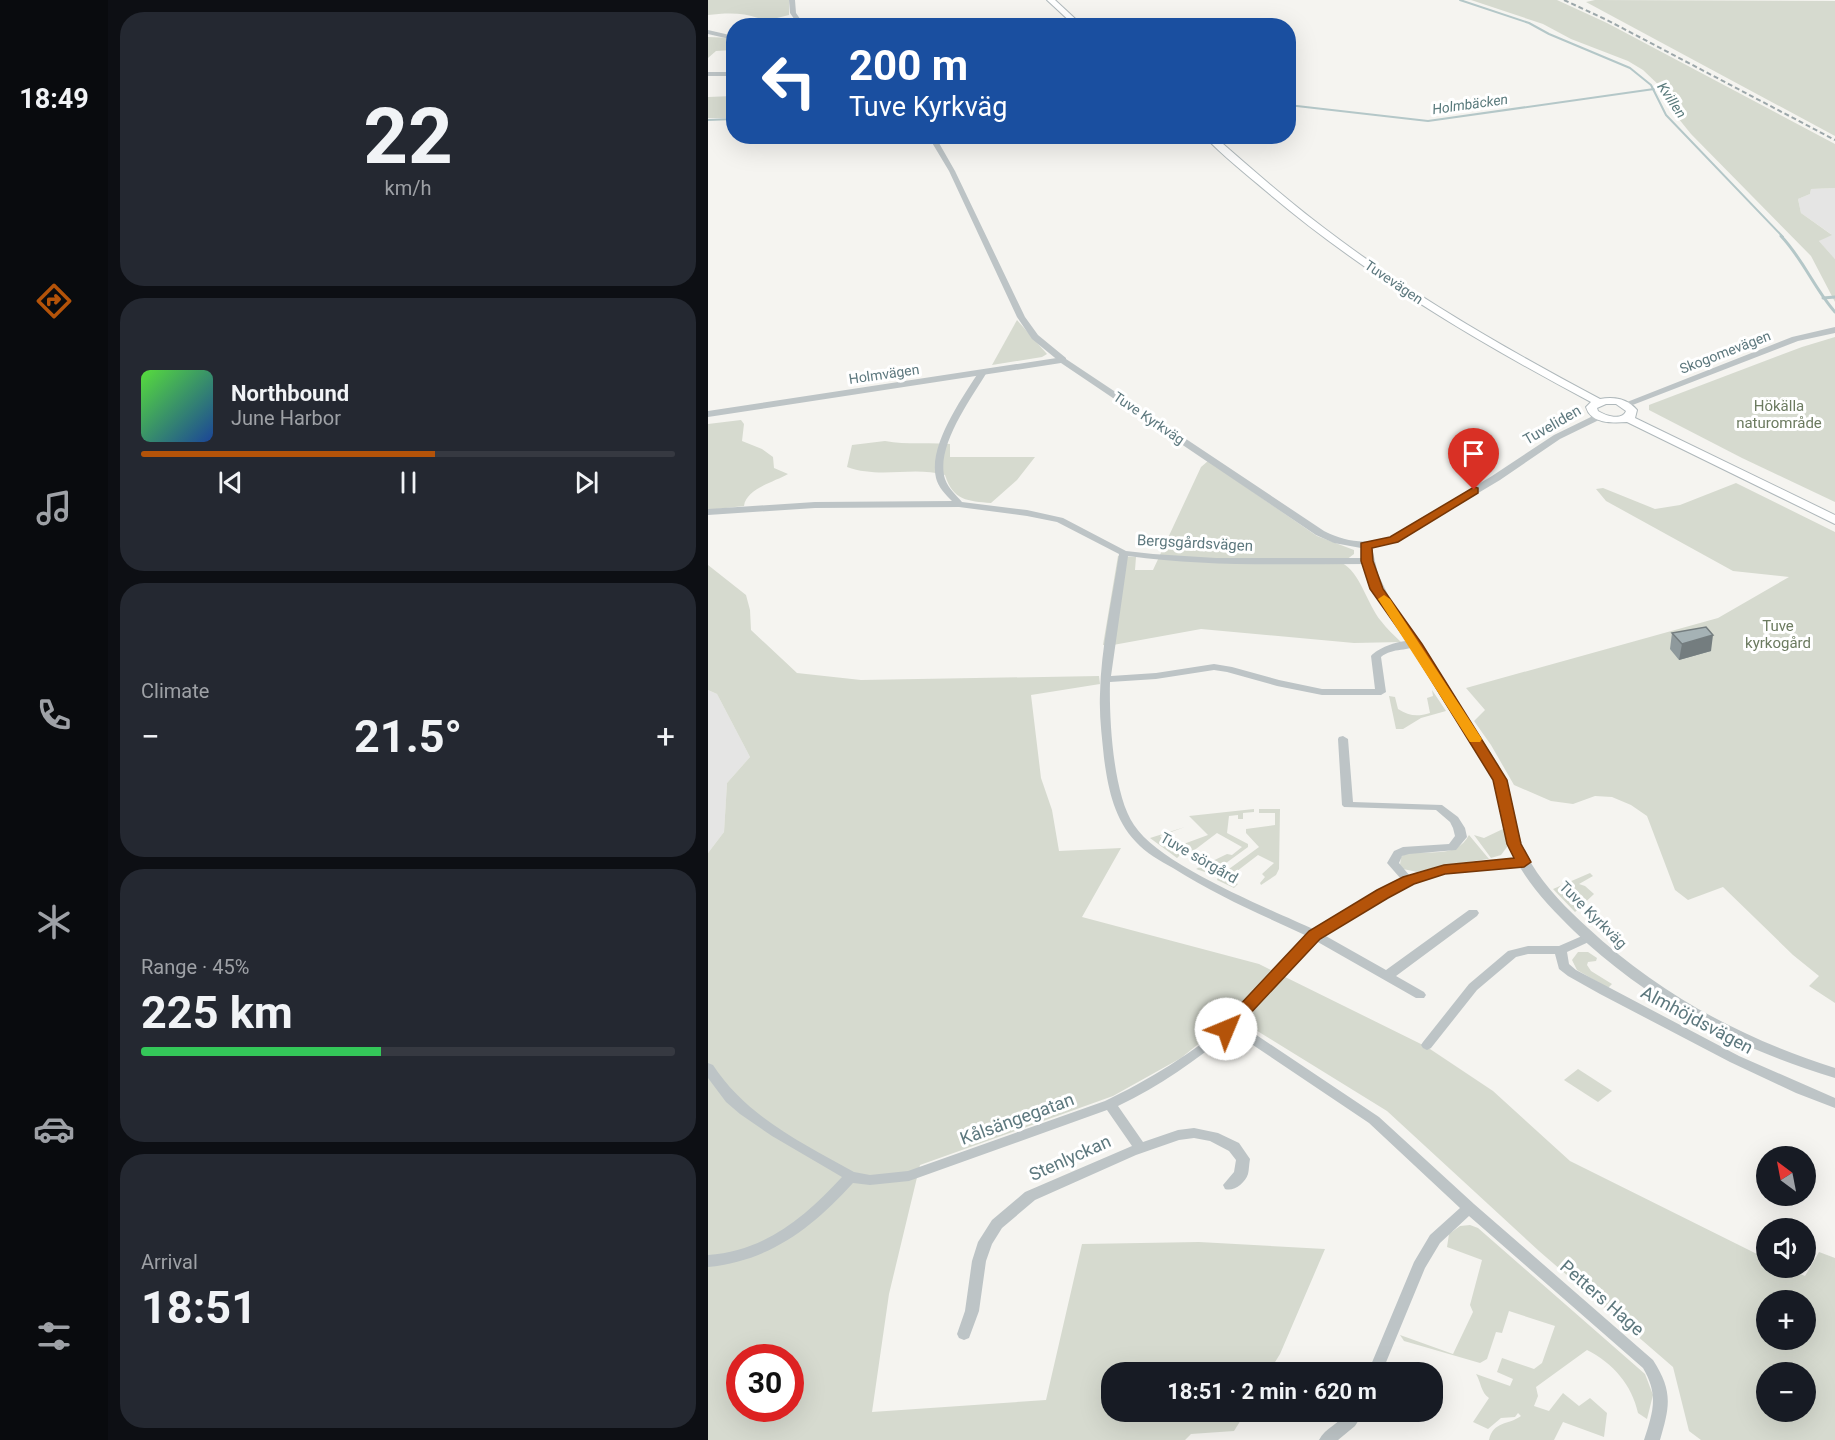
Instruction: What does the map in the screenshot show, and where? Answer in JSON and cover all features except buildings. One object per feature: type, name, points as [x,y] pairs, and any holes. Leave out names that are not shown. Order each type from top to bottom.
[{"type":"main road","points":[[1051,0],[1071,18]]},
{"type":"main road","name":"Tuvevägen","points":[[1217,144],[1303,217],[1399,286],[1497,347],[1598,402],[1612,401],[1627,404]]},
{"type":"main road","points":[[1598,402],[1591,409],[1598,417],[1613,420],[1627,418],[1835,520]]},
{"type":"main road","points":[[1627,404],[1633,411],[1627,418]]},
{"type":"street","points":[[792,0],[793,13],[796,18]]},
{"type":"street","points":[[708,32],[726,36]]},
{"type":"street","points":[[708,74],[726,74]]},
{"type":"street","name":"Tuve Kyrkväg","points":[[936,144],[952,171],[1024,322],[1035,337],[1063,360],[1320,533],[1341,543],[1366,546],[1367,561],[1377,589],[1415,644],[1500,780],[1514,844],[1524,862],[1561,910],[1636,977],[1692,1012],[1740,1039],[1791,1060],[1835,1073]]},
{"type":"street","name":"Skogomevägen","points":[[1627,404],[1795,339],[1835,330]]},
{"type":"street","name":"Holmvägen","points":[[708,414],[1063,360]]},
{"type":"street","points":[[959,504],[944,486],[940,476],[944,440],[983,372]]},
{"type":"street","name":"Tuveliden","points":[[1366,546],[1394,539],[1496,478],[1557,437],[1598,417]]},
{"type":"street","name":"Bergsgårdsvägen","points":[[708,512],[795,506],[959,504],[1028,513],[1060,520],[1124,553],[1216,561],[1367,561]]},
{"type":"street","name":"Tuve sörgård","points":[[1124,553],[1107,678],[1105,715],[1111,773],[1122,812],[1135,836],[1159,854],[1203,879],[1315,935]]},
{"type":"street","points":[[1107,678],[1156,676],[1214,668],[1228,669],[1277,683],[1322,692],[1381,692],[1376,656],[1378,653],[1384,649],[1415,644]]},
{"type":"street","points":[[1343,738],[1348,805],[1438,807],[1445,811],[1460,829],[1461,837],[1452,847],[1407,850],[1398,854],[1393,863],[1408,880]]},
{"type":"street","name":"Kålsängegatan","points":[[708,1068],[716,1083],[743,1109],[790,1141],[851,1176],[876,1180],[909,1176],[1110,1104],[1140,1090],[1195,1054],[1232,1025],[1315,935],[1408,880],[1444,870],[1524,862]]},
{"type":"street","points":[[1387,976],[1473,913]]},
{"type":"street","points":[[1315,935],[1420,995]]},
{"type":"street","points":[[1427,1045],[1473,987],[1512,954],[1528,950],[1561,950],[1589,937]]},
{"type":"street","name":"Almhöjdsvägen","points":[[1561,950],[1563,966],[1572,973],[1716,1051],[1767,1076],[1835,1102]]},
{"type":"street","name":"Petters Hage","points":[[1232,1025],[1374,1120],[1469,1208],[1648,1364],[1657,1377],[1664,1397],[1653,1440]]},
{"type":"street","name":"Stenlyckan","points":[[1110,1104],[1140,1147]]},
{"type":"street","name":"Stenlyckan","points":[[964,1334],[972,1311],[979,1262],[985,1242],[997,1224],[1030,1196],[1068,1177],[1140,1147],[1178,1135],[1194,1133],[1226,1142],[1243,1159],[1241,1174],[1230,1185]]},
{"type":"street","points":[[708,1261],[744,1255],[765,1247],[812,1213],[838,1191],[851,1176]]},
{"type":"street","points":[[1379,1362],[1419,1266],[1435,1239],[1469,1208]]},
{"type":"street","points":[[1327,1440],[1349,1422]]},
{"type":"shaded area","points":[[1835,188],[1835,259],[1819,241],[1831,234],[1801,213],[1798,199],[1810,194],[1811,189]]},
{"type":"shaded area","points":[[708,690],[717,694],[750,757],[727,783],[724,832],[708,853]]},
{"type":"green space","points":[[708,0],[789,0],[789,15],[777,18],[758,18],[727,13],[708,15]]},
{"type":"green space","points":[[1471,0],[1557,0],[1607,23],[1835,144],[1835,188],[1811,189],[1810,194],[1798,199],[1801,213],[1832,235],[1819,241],[1835,259],[1835,302],[1811,256],[1691,134],[1674,113],[1671,101],[1664,90],[1643,70],[1628,61],[1571,39],[1543,24]]},
{"type":"green space","points":[[1595,0],[1835,1],[1835,136],[1586,2]]},
{"type":"green space","points":[[708,37],[726,38],[726,50],[716,51],[708,58]]},
{"type":"green space","points":[[726,96],[726,118],[708,118],[708,97]]},
{"type":"green space","points":[[1017,320],[1047,354],[1042,357],[992,365]]},
{"type":"green space","name":"Hökälla naturområde","points":[[1835,337],[1835,502],[1649,410],[1649,405],[1802,347]]},
{"type":"green space","points":[[741,420],[744,424],[742,441],[762,449],[773,457],[774,468],[788,474],[755,491],[746,500],[744,506],[708,510],[708,424]]},
{"type":"green space","points":[[885,441],[950,444],[950,457],[1035,457],[1017,480],[991,503],[968,500],[957,495],[948,484],[945,475],[921,472],[872,472],[847,467],[852,445]]},
{"type":"green space","points":[[1208,461],[1317,536],[1354,550],[1354,554],[1342,563],[1354,573],[1376,614],[1401,642],[1354,643],[1201,629],[1103,645],[1118,556],[1136,557],[1135,570],[1153,570],[1201,467]]},
{"type":"green space","name":"Tuve kyrkogård","points":[[1736,483],[1835,532],[1835,1003],[1809,986],[1819,976],[1793,955],[1723,887],[1688,900],[1675,890],[1647,816],[1631,805],[1612,797],[1595,796],[1573,804],[1551,801],[1514,785],[1474,721],[1485,710],[1466,688],[1718,618],[1789,577],[1733,571],[1606,501],[1596,489],[1603,488],[1655,509],[1680,505]]},
{"type":"green space","points":[[708,565],[746,595],[750,610],[751,630],[797,673],[861,680],[1099,676],[1100,684],[1031,695],[1041,778],[1052,810],[1059,851],[1121,848],[1082,917],[1259,964],[1427,1047],[1493,1091],[1570,1161],[1756,1254],[1756,1278],[1816,1278],[1816,1257],[1819,1252],[1835,1258],[1835,1440],[1701,1440],[1689,1431],[1673,1367],[1539,1251],[1387,1111],[1233,1016],[1181,1058],[1113,1096],[920,1165],[889,1294],[872,1412],[1046,1400],[1082,1244],[1199,1242],[1325,1249],[1275,1362],[1101,1362],[1101,1422],[1240,1422],[1234,1431],[1191,1434],[1185,1440],[708,1440],[708,853],[724,832],[727,783],[750,757],[717,694],[708,690]]},
{"type":"green space","points":[[1432,690],[1446,711],[1421,718],[1403,729],[1396,729],[1389,696],[1395,697],[1398,709],[1413,715],[1421,715],[1430,713],[1427,698],[1433,696]]},
{"type":"green space","points":[[1254,809],[1254,812],[1243,813],[1243,819],[1238,819],[1238,815],[1229,816],[1227,833],[1248,844],[1248,847],[1211,874],[1196,869],[1227,854],[1232,855],[1242,847],[1217,833],[1184,858],[1180,855],[1177,858],[1150,838],[1185,827],[1160,836],[1170,849],[1208,835],[1189,816]]},
{"type":"green space","points":[[1259,809],[1280,809],[1279,869],[1276,875],[1261,885],[1265,877],[1262,874],[1274,863],[1258,855],[1228,878],[1238,884],[1234,888],[1217,880],[1259,847],[1246,833],[1246,829],[1275,825],[1275,813],[1259,813]]},
{"type":"green space","points":[[1505,828],[1507,847],[1501,855],[1491,858],[1474,835],[1484,838]]},
{"type":"green space","points":[[1469,835],[1489,859],[1445,865],[1417,872],[1403,869],[1400,865],[1401,857],[1405,854],[1449,851],[1457,848]]},
{"type":"green space","points":[[1590,873],[1593,876],[1579,884],[1594,894],[1575,912],[1553,889]]},
{"type":"green space","points":[[1578,952],[1588,952],[1597,958],[1596,961],[1588,962],[1587,965],[1591,971],[1612,984],[1608,988],[1577,970],[1572,960]]},
{"type":"green space","points":[[1578,1069],[1612,1091],[1598,1102],[1564,1080]]},
{"type":"green space","points":[[1470,1225],[1478,1228],[1645,1374],[1653,1395],[1647,1419],[1638,1413],[1631,1393],[1620,1376],[1605,1361],[1587,1350],[1536,1387],[1538,1396],[1534,1406],[1549,1411],[1563,1393],[1579,1406],[1590,1398],[1607,1413],[1604,1437],[1563,1422],[1554,1440],[1489,1440],[1498,1426],[1521,1416],[1518,1413],[1515,1417],[1501,1418],[1488,1429],[1473,1422],[1489,1398],[1476,1374],[1510,1386],[1513,1379],[1497,1372],[1502,1358],[1534,1369],[1542,1363],[1555,1326],[1509,1311],[1502,1333],[1496,1332],[1487,1359],[1480,1363],[1404,1341],[1400,1335],[1453,1354],[1473,1312],[1470,1305],[1482,1260],[1447,1247],[1449,1234],[1460,1226]]},
{"type":"waterway","name":"Kvillen","points":[[1460,0],[1529,23],[1549,34],[1630,68],[1653,89]]},
{"type":"waterway","name":"Holmbäcken","points":[[1296,106],[1428,121],[1653,89]]},
{"type":"waterway","name":"Kvillen","points":[[1653,89],[1666,115],[1783,237]]},
{"type":"waterway","name":"Holmbäcken","points":[[708,120],[726,119]]},
{"type":"waterway","name":"Kvillen","points":[[1781,236],[1796,254],[1825,298]]},
{"type":"waterway","points":[[1825,298],[1835,297]]},
{"type":"waterway","name":"Kvillen","points":[[1825,298],[1835,312]]},
{"type":"railway","points":[[1564,0],[1607,20],[1835,140]]},
{"type":"slow traffic","points":[[1384,599],[1475,739]]},
{"type":"route","points":[[1226,1029],[1285,964],[1315,935],[1382,894],[1408,880],[1444,870],[1524,862],[1514,844],[1500,780],[1415,644],[1377,589],[1367,561],[1366,546],[1386,543],[1394,539],[1474,490]]}]
